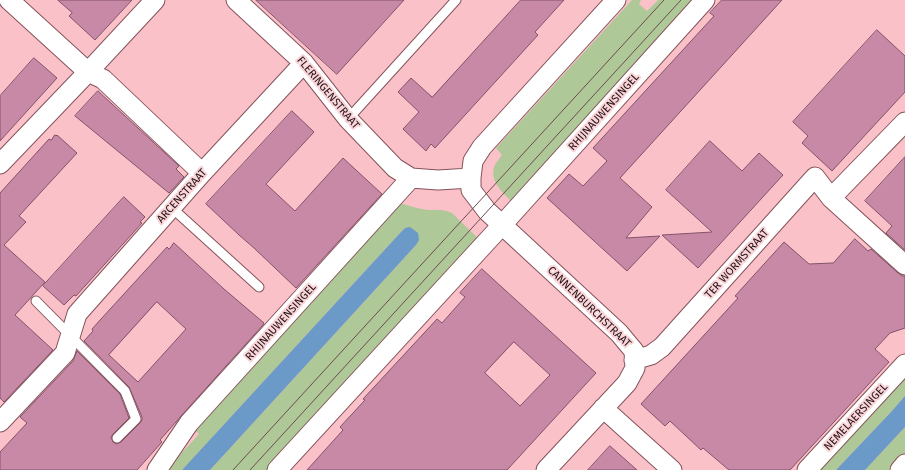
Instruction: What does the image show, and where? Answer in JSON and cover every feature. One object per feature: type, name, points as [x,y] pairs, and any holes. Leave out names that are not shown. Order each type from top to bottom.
[{"type":"street","points":[[9,0],[88,72],[102,79],[202,173]]},
{"type":"street","points":[[0,164],[155,0]]},
{"type":"street","name":"FLERINGENSTRAAT","points":[[236,0],[304,63],[348,119],[395,168],[411,178],[438,180],[471,178]]},
{"type":"street","points":[[502,225],[487,211],[471,190],[473,161],[482,147],[616,0]]},
{"type":"street","name":"RHIJNAUWENSINGEL","points":[[277,470],[502,225],[705,0]]},
{"type":"street","name":"ARCENSTRAAT","points":[[0,422],[65,353],[78,314],[202,173],[304,63]]},
{"type":"street","points":[[830,198],[905,122]]},
{"type":"street","name":"TER WORMSTRAAT","points":[[634,360],[651,355],[662,347],[815,177],[830,198],[905,265]]},
{"type":"street","name":"RHIJNAUWENSINGEL","points":[[157,470],[189,423],[411,178]]},
{"type":"street","name":"CANNENBURCHSTRAAT","points":[[502,225],[619,333],[634,351],[635,368],[627,383],[546,470]]},
{"type":"street","name":"NEMELAERSINGEL","points":[[807,470],[905,364]]},
{"type":"street","points":[[603,408],[672,470]]},
{"type":"street","points":[[900,470],[905,464]]},
{"type":"lane","points":[[348,119],[456,0]]},
{"type":"lane","points":[[172,208],[259,287]]},
{"type":"lane","points":[[36,301],[125,391],[136,419],[117,438]]},
{"type":"green space","points":[[632,0],[641,0],[639,4],[647,11],[658,0],[698,0],[512,202],[494,180],[494,169],[496,163],[502,155],[496,148]]},
{"type":"green space","points":[[400,203],[422,209],[443,210],[452,213],[481,241],[271,470],[210,470],[416,245],[405,228],[182,470],[166,470],[199,434],[193,428]]},
{"type":"green space","points":[[905,371],[905,396],[891,412],[836,470],[814,470]]},
{"type":"green space","points":[[905,427],[905,455],[892,470],[865,470]]},
{"type":"water","points":[[410,227],[418,233],[419,240],[416,245],[210,470],[182,470],[401,232],[405,228]]},
{"type":"water","points":[[905,396],[905,427],[866,469],[836,470],[891,412]]},
{"type":"building","points":[[58,0],[132,0],[95,40],[69,16],[72,13]]},
{"type":"building","points":[[256,0],[404,0],[337,74]]},
{"type":"building","points":[[521,0],[564,0],[535,32],[538,35],[435,148],[431,144],[426,151],[403,129],[419,112],[398,92],[411,78],[432,97]]},
{"type":"building","points":[[722,0],[782,0],[620,178],[652,207],[626,238],[660,236],[627,271],[547,198],[569,174],[583,186],[607,161],[593,148],[714,16],[710,13]]},
{"type":"building","points":[[877,30],[905,56],[905,92],[832,171],[802,143],[808,136],[793,122]]},
{"type":"building","points":[[34,58],[57,78],[0,141],[0,96]]},
{"type":"building","points":[[98,91],[179,166],[176,169],[184,177],[169,193],[75,116]]},
{"type":"building","points":[[292,111],[314,132],[266,184],[295,211],[343,158],[382,194],[296,288],[206,204]]},
{"type":"building","points":[[55,135],[57,135],[77,153],[19,216],[26,222],[4,245],[45,282],[15,315],[53,350],[4,402],[0,398],[0,193],[49,139],[51,140]]},
{"type":"building","points":[[710,141],[742,171],[759,153],[783,175],[698,268],[662,235],[712,232],[666,190]]},
{"type":"building","points":[[905,157],[905,250],[886,233],[892,226],[865,201]]},
{"type":"building","points":[[124,197],[145,217],[140,222],[142,223],[76,296],[74,295],[64,305],[43,286]]},
{"type":"building","points":[[855,239],[868,251],[871,249],[898,273],[905,276],[905,328],[890,333],[875,349],[889,362],[790,470],[729,470],[703,448],[701,450],[670,421],[665,426],[641,404],[738,298],[735,296],[784,242],[809,264],[833,263]]},
{"type":"building","points":[[174,243],[264,323],[263,325],[160,440],[162,442],[137,470],[0,470],[0,452],[27,423],[20,417],[73,361],[77,351],[120,394],[129,418],[111,437],[113,442],[116,444],[121,442],[140,423],[142,417],[129,387],[84,341],[93,331],[92,329],[167,247],[169,249]],"holes":[[[157,302],[186,329],[138,382],[109,355]]]},
{"type":"building","points":[[482,269],[596,373],[507,470],[307,470],[343,430],[340,427],[365,400],[363,399],[437,319],[442,323],[465,297],[460,293]],"holes":[[[514,342],[550,375],[520,406],[485,373]]]},
{"type":"building","points":[[610,446],[637,470],[588,470]]},
{"type":"tram line","points":[[233,470],[664,0]]},
{"type":"tram line","points":[[250,470],[681,0]]}]
